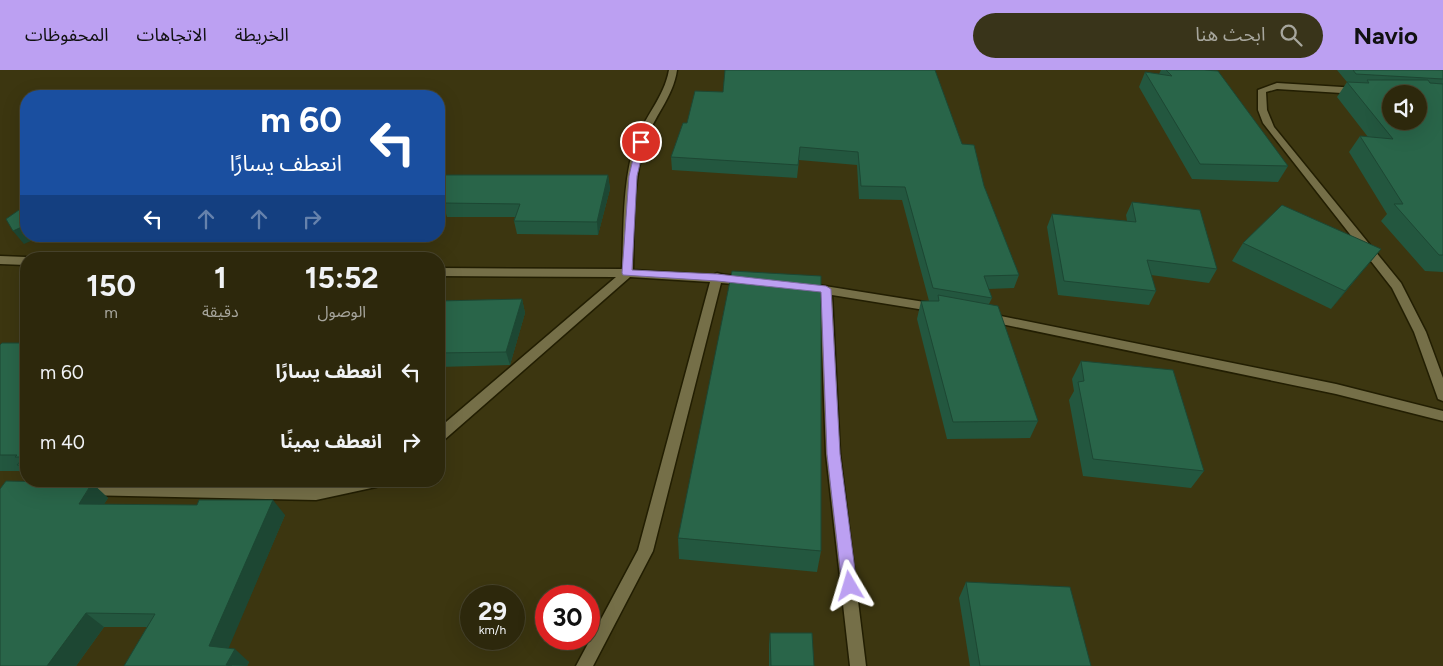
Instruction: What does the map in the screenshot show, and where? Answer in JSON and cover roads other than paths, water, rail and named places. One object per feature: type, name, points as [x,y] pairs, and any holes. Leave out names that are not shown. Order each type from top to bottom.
[{"type":"street","points":[[445,431],[627,273],[633,176],[641,142],[668,90],[673,70]]},
{"type":"street","points":[[1374,92],[1277,86],[1262,90],[1261,106],[1264,119],[1270,128],[1398,286],[1420,332],[1443,396]]},
{"type":"street","points":[[0,260],[20,261]]},
{"type":"street","points":[[445,272],[627,273],[717,277],[762,282]]},
{"type":"street","points":[[584,666],[646,551],[717,277]]},
{"type":"street","points":[[790,285],[826,289],[948,310]]},
{"type":"street","points":[[826,289],[833,454],[858,666]]},
{"type":"street","points":[[975,314],[1326,387],[1443,416]]},
{"type":"street","points":[[69,489],[316,494],[348,487]]}]
